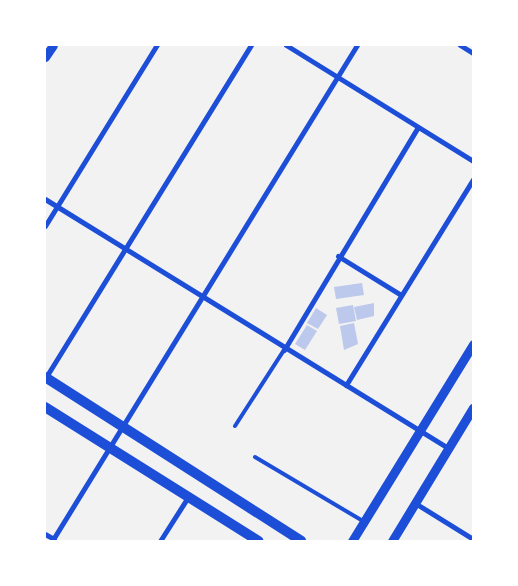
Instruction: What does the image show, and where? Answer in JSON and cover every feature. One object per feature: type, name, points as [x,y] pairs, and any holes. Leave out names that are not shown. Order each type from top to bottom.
[{"type":"main road","points":[[46,377],[301,541]]},
{"type":"main road","points":[[45,407],[259,541]]},
{"type":"street","points":[[45,58],[53,45]]},
{"type":"street","points":[[45,226],[156,45]]},
{"type":"street","points":[[46,377],[251,45]]},
{"type":"street","points":[[286,45],[473,161]]},
{"type":"street","points":[[45,534],[53,540],[357,45]]},
{"type":"street","points":[[460,45],[473,53]]},
{"type":"street","points":[[284,350],[338,256],[418,127]]},
{"type":"street","points":[[346,385],[473,179]]},
{"type":"street","points":[[45,199],[203,296],[284,350],[346,385],[448,448]]},
{"type":"street","points":[[338,256],[401,295]]},
{"type":"street","points":[[352,541],[473,344]]},
{"type":"street","points":[[392,541],[473,408]]},
{"type":"street","points":[[160,541],[188,497]]},
{"type":"street","points":[[415,503],[473,539]]},
{"type":"lane","points":[[235,426],[284,350]]},
{"type":"lane","points":[[255,457],[364,521]]},
{"type":"building","points":[[362,283],[364,295],[336,299],[334,287]]},
{"type":"building","points":[[374,303],[374,316],[357,320],[354,307]]},
{"type":"building","points":[[353,305],[356,321],[339,324],[336,308]]},
{"type":"building","points":[[316,308],[327,315],[318,329],[307,323]]},
{"type":"building","points":[[354,323],[358,344],[344,350],[340,326]]},
{"type":"building","points":[[307,325],[317,331],[305,350],[295,344]]}]
